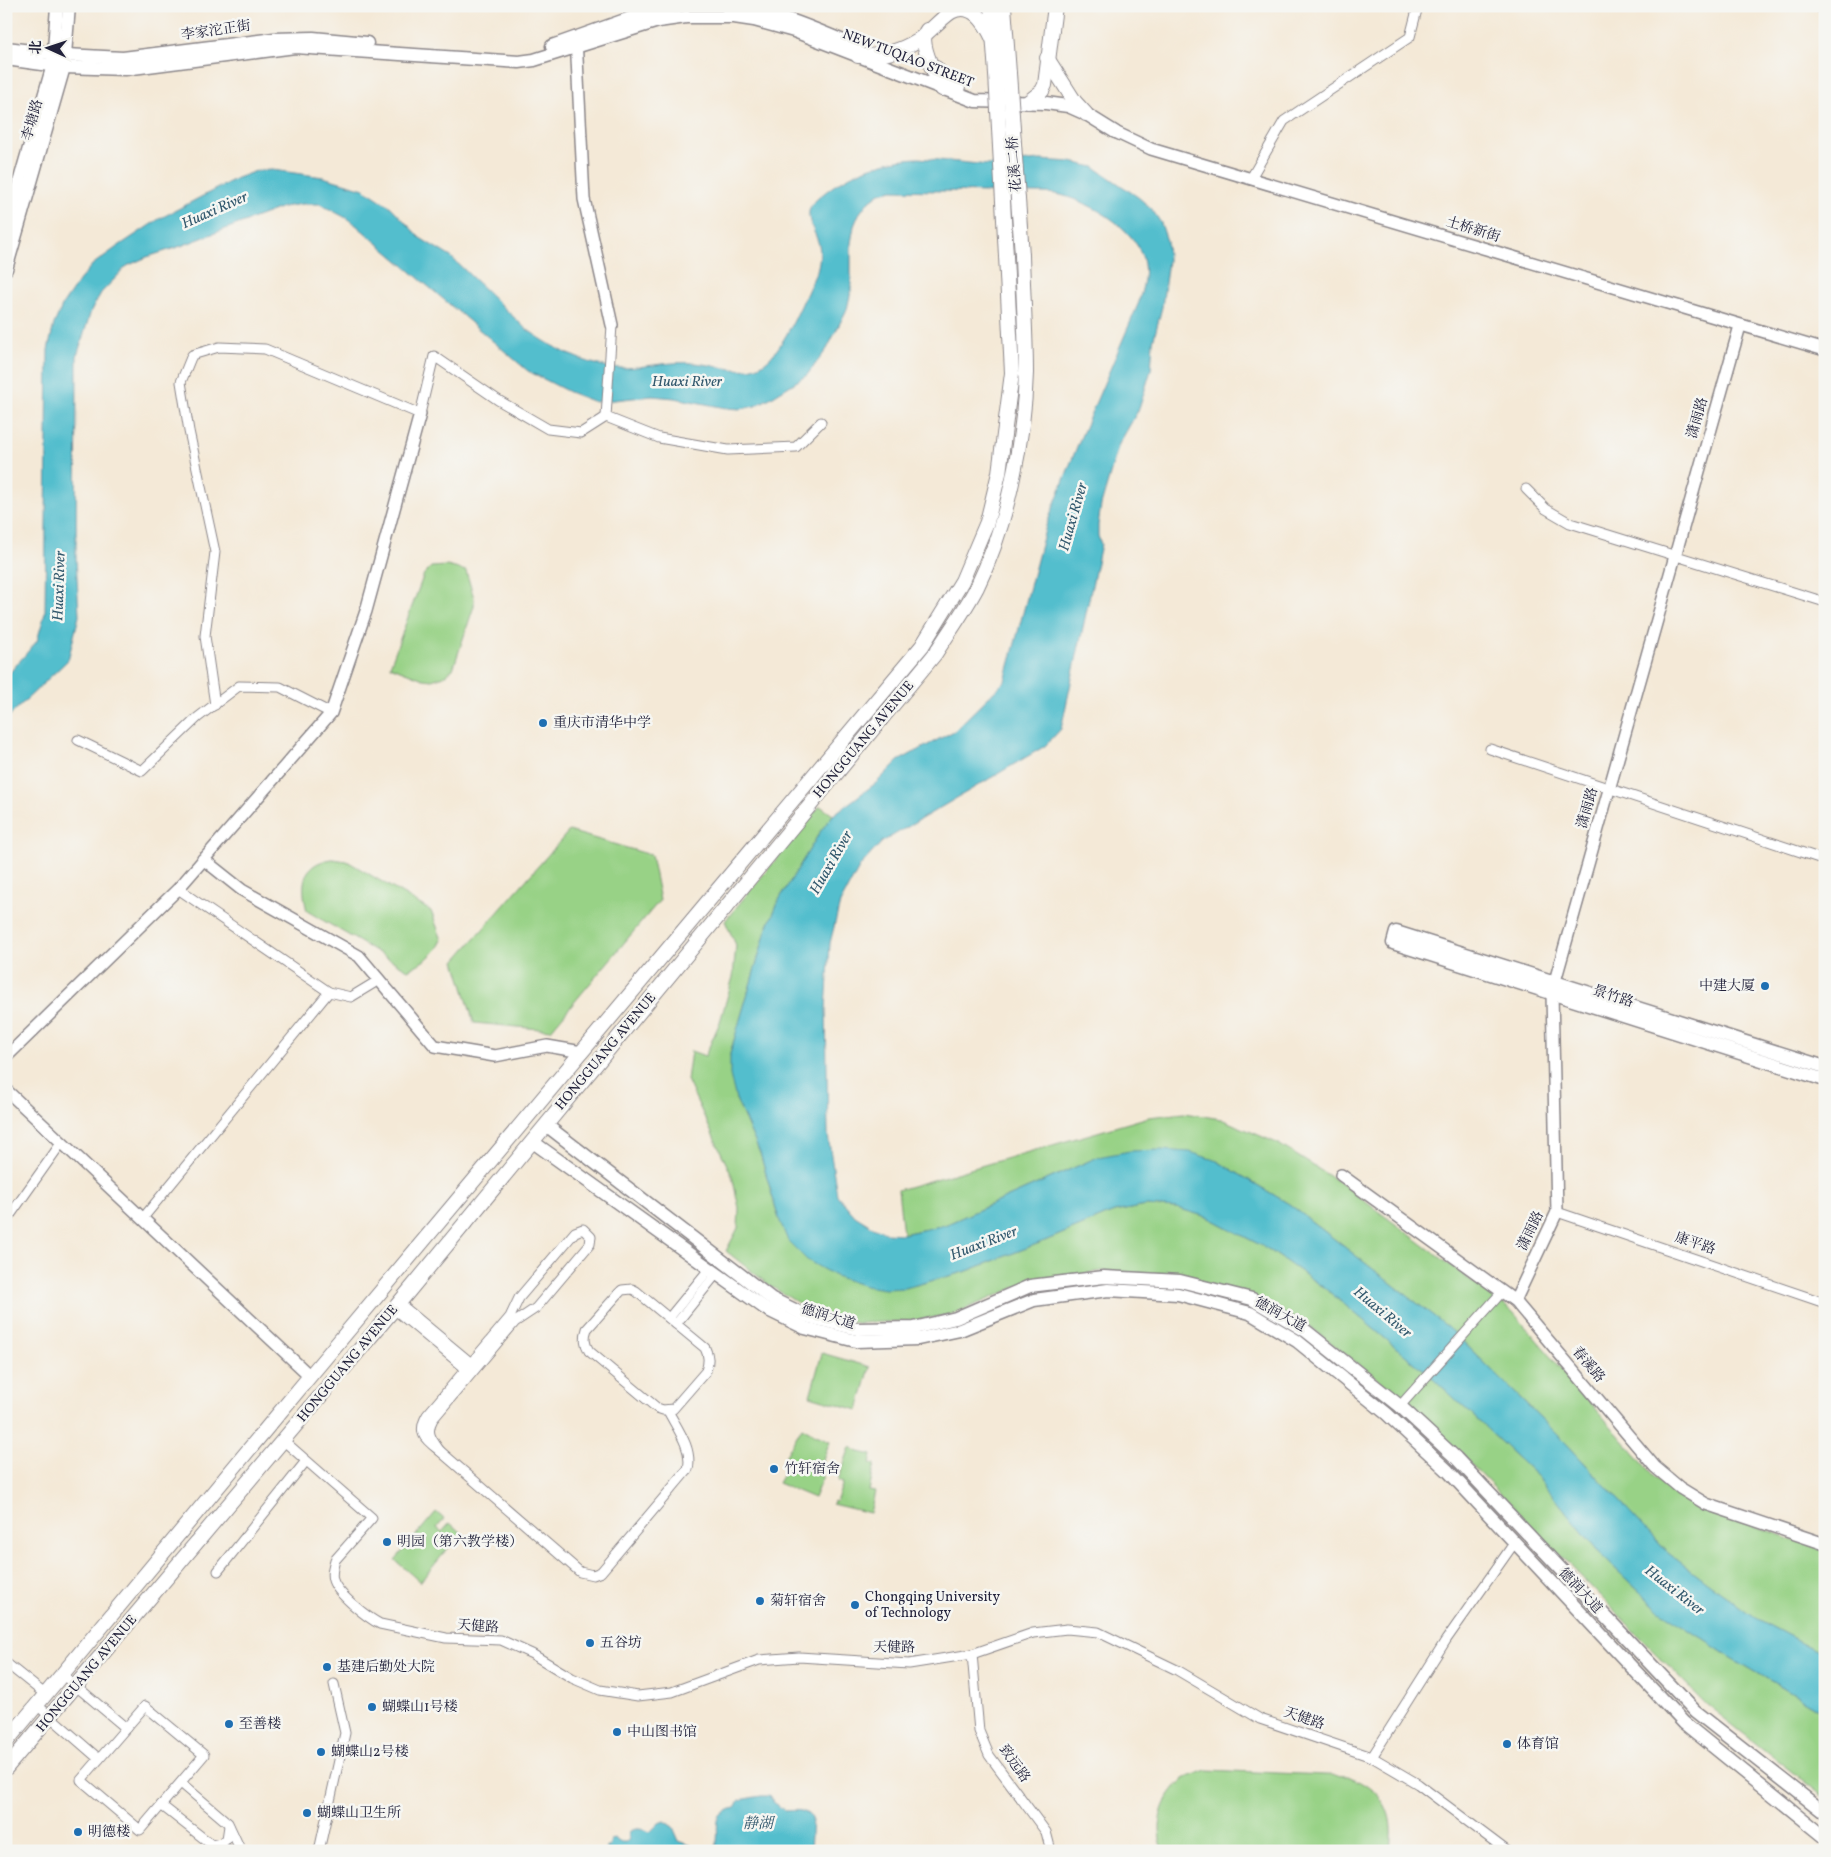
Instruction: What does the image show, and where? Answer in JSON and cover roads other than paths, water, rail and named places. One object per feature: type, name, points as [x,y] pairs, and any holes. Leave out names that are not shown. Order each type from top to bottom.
[{"type":"main road","points":[[57,6],[59,60]]},
{"type":"main road","points":[[59,60],[69,6]]},
{"type":"main road","points":[[576,41],[656,10],[678,6]]},
{"type":"main road","name":"NEW TUQIAO STREET","points":[[726,6],[755,10],[796,22],[975,101],[1058,96],[1075,102]]},
{"type":"main road","points":[[868,54],[899,50],[923,37],[950,6]]},
{"type":"main road","points":[[991,6],[993,40],[1002,74]]},
{"type":"main road","points":[[1002,74],[1004,6]]},
{"type":"main road","points":[[1047,6],[1048,38],[1056,61],[1088,113]]},
{"type":"main road","points":[[1029,97],[1029,92],[1038,86],[1055,6]]},
{"type":"main road","points":[[868,54],[897,46],[919,34],[950,12],[960,9],[974,12],[982,18],[993,40]]},
{"type":"main road","name":"NEW TUQIAO STREET","points":[[576,41],[658,21],[686,17],[718,16],[754,20],[773,24],[868,54],[940,84],[986,94],[1029,97],[1088,113],[1115,132]]},
{"type":"main road","points":[[933,25],[929,37],[929,46],[934,65],[941,75],[958,87]]},
{"type":"main road","points":[[923,37],[926,50],[940,84]]},
{"type":"main road","points":[[1048,38],[1044,50],[1049,61],[1075,102],[1088,113]]},
{"type":"main road","name":"李家沱正街","points":[[6,48],[107,69],[140,68],[295,47],[519,62],[534,60],[576,41]]},
{"type":"main road","name":"李家沱正街","points":[[6,59],[59,60]]},
{"type":"main road","name":"李塘路","points":[[6,228],[59,60]]},
{"type":"main road","name":"李塘路","points":[[6,269],[59,60]]},
{"type":"main road","points":[[1029,97],[1046,85],[1049,61]]},
{"type":"main road","name":"花溪二桥","points":[[1002,74],[1022,255]]},
{"type":"main road","name":"花溪二桥","points":[[1002,74],[1006,256]]},
{"type":"main road","name":"HONGGUANG AVENUE","points":[[6,1768],[533,1142],[931,659],[977,586],[999,531],[1014,476],[1026,373],[1022,255]]},
{"type":"main road","name":"HONGGUANG AVENUE","points":[[6,1742],[922,646],[962,581],[987,522],[999,473],[1012,373],[1006,256]]},
{"type":"main road","name":"景竹路","points":[[1825,1067],[1555,981],[1394,937],[1552,994],[1825,1080]]},
{"type":"main road","name":"德润大道","points":[[546,1125],[772,1299],[809,1317],[857,1329],[914,1328],[956,1318],[1030,1286],[1104,1277],[1180,1281],[1252,1299],[1306,1331],[1400,1406],[1456,1458],[1695,1712],[1825,1813]]},
{"type":"main road","name":"德润大道","points":[[533,1142],[766,1309],[805,1328],[856,1341],[918,1339],[960,1330],[1034,1300],[1108,1290],[1178,1294],[1250,1313],[1297,1341],[1387,1414],[1448,1471],[1684,1723],[1825,1837]]},
{"type":"street","points":[[1250,178],[1284,121],[1410,37],[1418,6]]},
{"type":"street","points":[[576,41],[584,199],[612,325],[606,417]]},
{"type":"street","name":"土桥新街","points":[[1115,132],[1151,149],[1825,350]]},
{"type":"street","name":"潇雨路","points":[[1515,1301],[1557,1212],[1552,994],[1555,981],[1740,326]]},
{"type":"street","points":[[215,705],[205,636],[216,552],[189,431],[181,382],[192,355],[219,347],[265,349],[420,414]]},
{"type":"street","points":[[6,1057],[178,889],[331,712],[366,611],[434,356],[498,400],[548,429],[582,433],[606,417]]},
{"type":"street","points":[[606,417],[659,438],[728,450],[796,447],[821,422]]},
{"type":"street","points":[[1526,489],[1546,510],[1570,523],[1825,602]]},
{"type":"street","points":[[78,740],[142,771],[198,718],[240,686],[280,686],[331,712]]},
{"type":"street","points":[[1490,749],[1825,860]]},
{"type":"street","points":[[203,859],[242,890],[359,956],[435,1046],[495,1056],[547,1046],[582,1052]]},
{"type":"street","points":[[178,889],[329,992],[351,997],[379,980]]},
{"type":"street","points":[[143,1218],[329,992]]},
{"type":"street","points":[[6,1090],[310,1376]]},
{"type":"street","points":[[6,1221],[62,1142]]},
{"type":"street","name":"春溪路","points":[[1342,1175],[1515,1301],[1655,1467],[1680,1488],[1706,1504],[1825,1544]]},
{"type":"street","name":"康平路","points":[[1557,1212],[1825,1303]]},
{"type":"street","points":[[471,1368],[510,1318],[519,1298],[575,1232],[583,1229],[590,1235],[590,1244],[536,1308],[515,1322],[427,1415],[423,1425],[424,1438],[580,1572],[593,1575],[601,1572],[688,1469],[688,1450],[668,1411]]},
{"type":"street","points":[[672,1321],[713,1271]]},
{"type":"street","points":[[632,1289],[636,1291],[672,1321],[704,1348],[708,1353],[708,1365],[706,1371],[678,1406],[668,1411],[657,1408],[589,1351],[585,1340],[587,1329],[622,1290],[632,1289]]},
{"type":"street","points":[[1400,1406],[1502,1292]]},
{"type":"street","points":[[396,1306],[471,1368]]},
{"type":"street","points":[[218,1571],[306,1461],[284,1440]]},
{"type":"street","name":"天健路","points":[[306,1461],[372,1518],[335,1560],[333,1579],[336,1588],[371,1620],[393,1628],[446,1638],[501,1640],[532,1654],[572,1678],[600,1690],[638,1696],[672,1692],[759,1660],[800,1657],[909,1664],[972,1654],[1033,1633],[1067,1629],[1098,1632],[1177,1670],[1260,1718],[1372,1757],[1418,1784],[1507,1851]]},
{"type":"street","points":[[1372,1757],[1446,1640],[1514,1542]]},
{"type":"street","name":"致远路","points":[[972,1654],[979,1731],[989,1755],[1046,1832],[1052,1851]]},
{"type":"street","points":[[6,1663],[42,1700],[50,1717],[99,1759]]},
{"type":"street","points":[[63,1675],[126,1728]]},
{"type":"street","points":[[319,1851],[345,1733],[334,1684]]},
{"type":"street","points":[[145,1706],[204,1755],[140,1830],[81,1780],[126,1728],[145,1706]]},
{"type":"street","points":[[180,1783],[228,1823],[241,1851]]},
{"type":"street","points":[[162,1805],[212,1845],[233,1851]]},
{"type":"street","points":[[212,1845],[227,1839],[229,1832],[228,1823]]},
{"type":"water","name":"Huaxi River","points":[[919,158],[988,165],[1040,160],[1071,162],[1094,167],[1151,208],[1161,223],[1167,241],[1168,260],[1162,307],[1153,342],[1151,370],[1139,409],[1119,444],[1101,505],[1098,536],[1101,544],[1061,729],[1045,746],[882,842],[860,866],[840,903],[830,943],[826,1009],[828,1135],[837,1195],[855,1216],[871,1226],[886,1233],[903,1234],[945,1225],[1098,1157],[1130,1151],[1160,1150],[1190,1152],[1217,1161],[1289,1204],[1449,1328],[1564,1441],[1668,1553],[1755,1618],[1825,1655],[1825,1713],[1722,1652],[1659,1610],[1603,1557],[1538,1477],[1434,1379],[1327,1290],[1268,1249],[1207,1217],[1177,1208],[1146,1206],[1114,1212],[967,1271],[905,1288],[885,1289],[865,1286],[835,1276],[807,1260],[788,1241],[779,1219],[760,1153],[736,1099],[730,1075],[730,1054],[766,931],[779,900],[820,832],[833,815],[876,783],[898,761],[954,731],[1005,681],[1046,526],[1080,439],[1139,302],[1143,283],[1144,264],[1140,251],[1123,229],[1099,211],[1073,199],[1052,193],[892,190],[880,193],[868,202],[859,214],[854,226],[851,243],[851,291],[847,309],[827,349],[807,375],[755,406],[741,409],[652,396],[595,402],[569,392],[528,371],[350,220],[320,204],[283,207],[127,266],[101,293],[91,311],[77,356],[76,557],[79,616],[68,660],[6,719],[6,677],[37,641],[45,613],[48,350],[54,324],[63,304],[92,265],[159,219],[237,178],[256,171],[273,170],[323,177],[364,189],[391,207],[420,238],[451,257],[524,327],[558,349],[585,361],[612,367],[625,368],[685,363],[729,369],[748,369],[764,363],[772,356],[794,321],[817,271],[820,251],[809,216],[812,204],[833,186],[856,173],[880,164]]},
{"type":"water","name":"静湖","points":[[769,1796],[771,1800],[785,1811],[800,1811],[812,1818],[810,1851],[707,1851],[716,1847],[718,1823],[722,1814],[735,1808],[739,1800]]},
{"type":"water","points":[[664,1821],[673,1827],[679,1841],[698,1848],[700,1851],[606,1851],[606,1847],[609,1847],[611,1839],[615,1838],[619,1842],[626,1842],[629,1839],[629,1832],[634,1829],[650,1832],[659,1823]]},
{"type":"place","name":"重庆市清华中学","points":[[543,723]]},
{"type":"place","name":"中建大厦","points":[[1765,986]]},
{"type":"place","name":"竹轩宿舍","points":[[774,1469]]},
{"type":"place","name":"明园（第六教学楼）","points":[[387,1542]]},
{"type":"place","name":"菊轩宿舍","points":[[760,1601]]},
{"type":"place","name":"Chongqing University of Technology","points":[[855,1605]]},
{"type":"place","name":"五谷坊","points":[[590,1643]]},
{"type":"place","name":"基建后勤处大院","points":[[327,1667]]},
{"type":"place","name":"蝴蝶山1号楼","points":[[372,1707]]},
{"type":"place","name":"至善楼","points":[[229,1724]]},
{"type":"place","name":"中山图书馆","points":[[617,1732]]},
{"type":"place","name":"体育馆","points":[[1507,1744]]},
{"type":"place","name":"蝴蝶山2号楼","points":[[321,1752]]},
{"type":"place","name":"蝴蝶山卫生所","points":[[307,1813]]},
{"type":"place","name":"明德楼","points":[[78,1832]]}]
